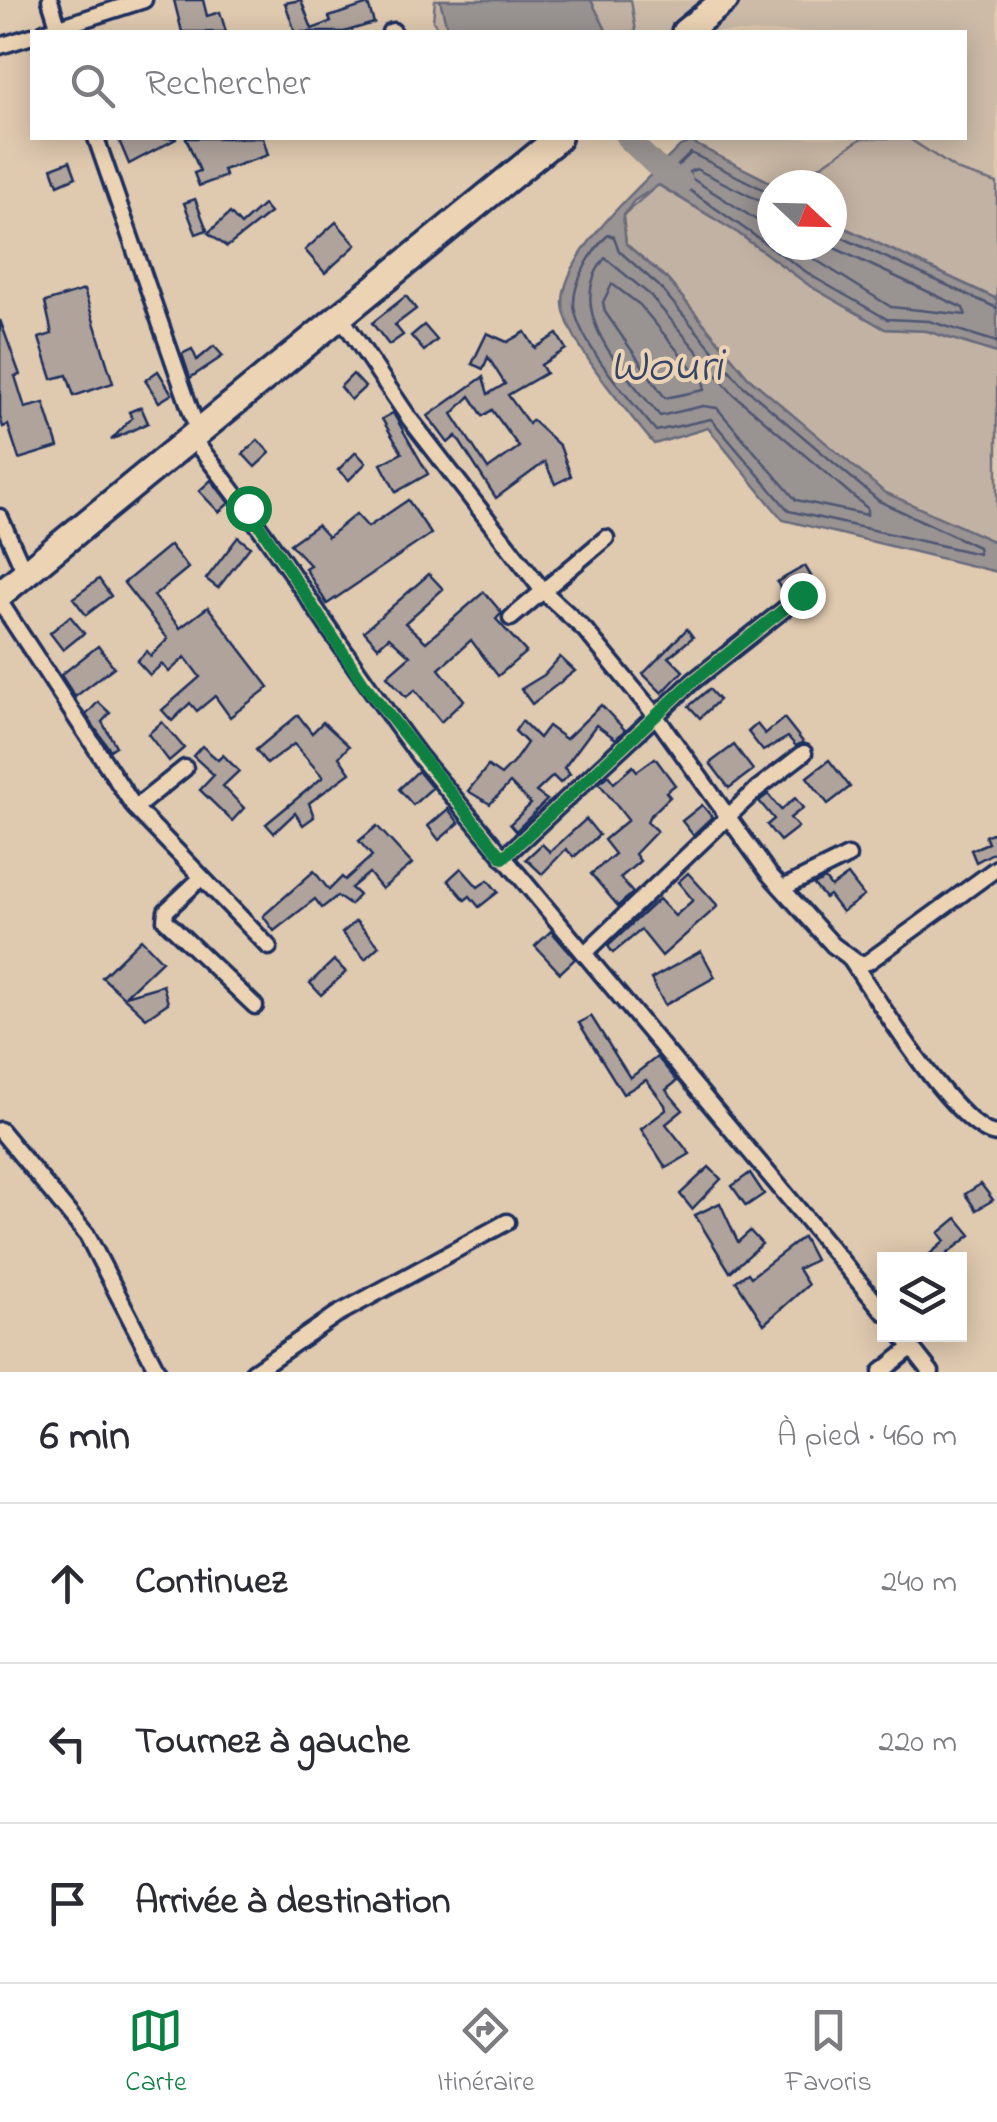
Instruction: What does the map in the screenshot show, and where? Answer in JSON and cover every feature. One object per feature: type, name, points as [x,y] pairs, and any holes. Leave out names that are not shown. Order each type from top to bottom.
[{"type":"highway","points":[[688,30],[725,0]]},
{"type":"highway","points":[[0,594],[556,140]]},
{"type":"street","points":[[50,0],[54,30]]},
{"type":"street","points":[[57,30],[144,0]]},
{"type":"street","points":[[0,46],[30,37]]},
{"type":"street","points":[[97,140],[193,433],[248,508],[364,684],[503,858],[586,952],[877,1304]]},
{"type":"street","points":[[340,317],[409,418],[543,591],[585,630],[655,715],[728,819],[783,888],[850,959],[931,1078],[969,1119],[988,1134],[997,1134]]},
{"type":"street","points":[[0,516],[25,573]]},
{"type":"street","points":[[511,618],[606,538]]},
{"type":"street","points":[[503,858],[655,715],[802,595]]},
{"type":"street","points":[[0,602],[136,808],[269,947]]},
{"type":"street","points":[[586,952],[804,753]]},
{"type":"street","points":[[136,808],[185,768]]},
{"type":"street","points":[[783,888],[848,856]]},
{"type":"street","points":[[850,959],[859,964],[868,962],[997,868]]},
{"type":"street","points":[[200,879],[166,912],[165,920],[256,1006]]},
{"type":"street","points":[[0,1130],[87,1235],[158,1372]]},
{"type":"street","points":[[253,1372],[336,1315],[507,1222]]},
{"type":"street","points":[[907,1342],[932,1372]]},
{"type":"street","points":[[881,1372],[911,1348]]},
{"type":"shaded area","points":[[435,0],[631,0],[636,30],[439,30],[433,21]]},
{"type":"shaded area","points":[[997,0],[997,183],[959,171],[911,140],[967,140],[967,30],[636,30],[630,1]]},
{"type":"shaded area","points":[[691,140],[859,140],[817,168],[757,170],[757,175]]},
{"type":"shaded area","points":[[859,140],[911,140],[959,171],[997,183],[997,299],[847,229],[847,170],[816,170]]},
{"type":"shaded area","points":[[658,185],[757,247],[757,260],[775,260],[810,286],[885,329],[927,331],[997,353],[997,543],[884,493],[748,377],[667,279],[626,244],[622,216]]},
{"type":"water","points":[[440,0],[591,0],[606,30],[448,30]]},
{"type":"water","name":"Wouri","points":[[691,142],[757,175],[757,247],[659,185],[634,201],[623,216],[626,244],[667,279],[748,377],[884,492],[997,543],[997,572],[783,520],[708,428],[654,444],[600,376],[566,318],[563,303],[567,283],[576,262],[608,218],[680,146]]},
{"type":"water","name":"Wouri","points":[[847,229],[997,299],[997,353],[927,331],[885,329],[810,286],[775,260],[847,260]]},
{"type":"building","points":[[174,0],[203,0],[207,16],[220,12],[225,30],[182,30]]},
{"type":"building","points":[[301,0],[312,29],[331,22],[329,17],[368,4],[374,23],[351,30],[294,30],[285,3]]},
{"type":"building","points":[[119,140],[174,140],[129,164]]},
{"type":"building","points":[[187,140],[264,140],[268,155],[223,170],[226,176],[199,186],[194,173],[200,171]]},
{"type":"building","points":[[70,161],[76,177],[58,185],[52,168]]},
{"type":"building","points":[[195,199],[207,230],[196,234],[184,203]]},
{"type":"building","points":[[263,205],[270,213],[227,247],[208,233],[230,213],[241,225]]},
{"type":"building","points":[[336,222],[356,245],[325,273],[305,250]]},
{"type":"building","points":[[84,290],[113,383],[74,396],[67,375],[52,379],[39,338],[52,334],[45,302]]},
{"type":"building","points":[[406,296],[416,309],[395,325],[403,335],[389,345],[372,323]]},
{"type":"building","points":[[0,320],[20,375],[15,376],[25,408],[44,403],[58,447],[19,459],[8,425],[3,427],[0,417]]},
{"type":"building","points":[[424,325],[437,340],[424,351],[411,336]]},
{"type":"building","points":[[525,332],[535,348],[557,334],[566,349],[541,365],[546,373],[508,395],[529,424],[532,420],[560,446],[571,476],[555,484],[545,462],[496,498],[456,436],[448,443],[428,416],[483,377],[488,394],[505,384],[488,357],[483,369],[472,364],[487,333],[507,342]],"holes":[[[470,396],[483,416],[492,410],[519,447],[488,469],[452,414]]]},
{"type":"building","points":[[214,346],[223,356],[190,378],[182,354],[192,349],[197,360]]},
{"type":"building","points":[[158,371],[172,394],[159,402],[145,380]]},
{"type":"building","points":[[353,374],[365,387],[351,400],[340,387]]},
{"type":"building","points":[[141,407],[148,423],[111,440],[132,418],[129,412]]},
{"type":"building","points":[[393,413],[428,474],[396,492],[381,464],[402,453],[382,419]]},
{"type":"building","points":[[258,440],[270,453],[255,467],[243,454]]},
{"type":"building","points":[[356,452],[366,463],[349,480],[338,470]]},
{"type":"building","points":[[211,480],[229,503],[219,512],[199,491]]},
{"type":"building","points":[[408,500],[431,534],[327,604],[305,568],[310,565],[290,544],[317,525],[328,537],[356,514],[368,527]]},
{"type":"building","points":[[238,537],[250,547],[218,588],[206,579]]},
{"type":"building","points":[[170,545],[188,568],[154,596],[180,628],[208,607],[269,687],[230,717],[215,696],[197,711],[190,703],[172,721],[162,710],[200,677],[185,657],[169,672],[162,664],[150,675],[137,661],[147,651],[151,656],[168,639],[124,583]]},
{"type":"building","points":[[805,566],[811,576],[784,595],[777,582]]},
{"type":"building","points":[[429,574],[443,589],[405,623],[426,642],[484,592],[502,613],[496,619],[526,652],[498,676],[471,640],[439,669],[464,700],[441,722],[415,690],[406,697],[387,676],[410,656],[389,637],[378,647],[364,631]]},
{"type":"building","points":[[99,579],[111,596],[86,615],[73,598]]},
{"type":"building","points":[[70,616],[84,633],[63,650],[50,633]]},
{"type":"building","points":[[687,629],[693,637],[669,657],[683,671],[662,693],[643,674]]},
{"type":"building","points":[[98,646],[114,667],[75,697],[61,675]]},
{"type":"building","points":[[560,657],[575,671],[532,704],[521,689],[544,675]]},
{"type":"building","points":[[709,689],[719,700],[700,718],[689,706]]},
{"type":"building","points":[[98,702],[110,713],[102,722],[116,746],[110,750],[86,715]]},
{"type":"building","points":[[601,705],[625,730],[616,739],[596,725],[564,768],[570,774],[560,783],[553,776],[536,792],[547,800],[516,831],[510,824],[531,804],[510,783],[490,804],[468,791],[488,766],[501,775],[513,763],[527,743],[515,731],[522,721],[539,738],[548,726],[566,739]]},
{"type":"building","points":[[298,715],[312,733],[323,722],[349,746],[339,757],[350,773],[309,803],[314,817],[303,825],[295,813],[274,833],[266,824],[323,777],[294,744],[267,764],[256,750]]},
{"type":"building","points":[[784,718],[803,742],[796,746],[788,737],[763,751],[748,732],[757,724],[765,734]]},
{"type":"building","points":[[162,722],[184,748],[169,761],[148,734]]},
{"type":"building","points":[[734,745],[753,770],[729,788],[710,763]]},
{"type":"building","points":[[202,746],[218,760],[223,755],[239,771],[223,786],[244,808],[232,821],[200,790],[214,775],[193,756]]},
{"type":"building","points":[[655,758],[675,785],[666,792],[670,797],[649,817],[647,822],[657,831],[635,854],[640,861],[620,878],[633,893],[618,906],[591,874],[615,854],[604,840],[628,820],[599,783],[608,775],[614,783],[633,766],[637,771]]},
{"type":"building","points":[[829,760],[850,787],[828,804],[807,777]]},
{"type":"building","points":[[418,771],[432,788],[413,805],[399,789]]},
{"type":"building","points":[[768,794],[781,810],[795,798],[803,808],[790,818],[798,827],[780,841],[767,825],[774,819],[759,801]]},
{"type":"building","points":[[702,805],[712,817],[693,835],[682,821]]},
{"type":"building","points":[[448,809],[459,823],[439,840],[428,826]]},
{"type":"building","points":[[586,819],[599,835],[574,857],[566,849],[542,874],[526,859],[542,844],[550,852]]},
{"type":"building","points":[[377,826],[412,864],[382,889],[369,873],[351,888],[359,895],[350,905],[337,896],[322,908],[315,899],[274,931],[263,916],[314,871],[329,890],[342,877],[345,880],[372,856],[359,841]]},
{"type":"building","points":[[997,831],[997,857],[993,853],[976,862],[971,850],[988,843],[985,836]]},
{"type":"building","points":[[461,868],[478,887],[488,880],[498,892],[479,907],[470,896],[465,900],[448,880]]},
{"type":"building","points":[[688,873],[718,906],[662,956],[641,930],[613,953],[608,946],[659,899],[675,916],[693,900],[678,882]]},
{"type":"building","points":[[848,875],[864,896],[842,912],[829,895],[825,898],[814,885],[825,879],[831,887]]},
{"type":"building","points":[[356,921],[379,946],[365,959],[342,933]]},
{"type":"building","points":[[551,931],[575,959],[560,973],[535,946]]},
{"type":"building","points":[[141,939],[162,961],[125,996],[163,985],[168,1003],[146,1018],[102,977]]},
{"type":"building","points":[[701,951],[715,977],[665,1005],[651,979]]},
{"type":"building","points":[[334,960],[346,972],[321,995],[310,983]]},
{"type":"building","points":[[591,1016],[630,1078],[657,1057],[677,1081],[666,1090],[683,1110],[666,1124],[690,1154],[666,1168],[641,1129],[666,1110],[665,1105],[646,1080],[623,1094],[579,1023]]},
{"type":"building","points":[[709,1167],[721,1179],[692,1209],[680,1194]]},
{"type":"building","points":[[750,1173],[764,1194],[746,1206],[732,1186]]},
{"type":"building","points":[[981,1184],[993,1200],[976,1210],[965,1194]]},
{"type":"building","points":[[720,1203],[738,1242],[750,1231],[762,1244],[730,1272],[695,1215]]},
{"type":"building","points":[[957,1218],[971,1235],[950,1252],[932,1252],[945,1241],[939,1233]]},
{"type":"building","points":[[803,1237],[815,1260],[798,1269],[808,1285],[764,1324],[736,1281],[748,1273],[751,1277]]},
{"type":"waterway","points":[[629,140],[655,165],[682,182]]},
{"type":"route","points":[[248,508],[364,684],[503,858],[692,682],[802,595]]}]
